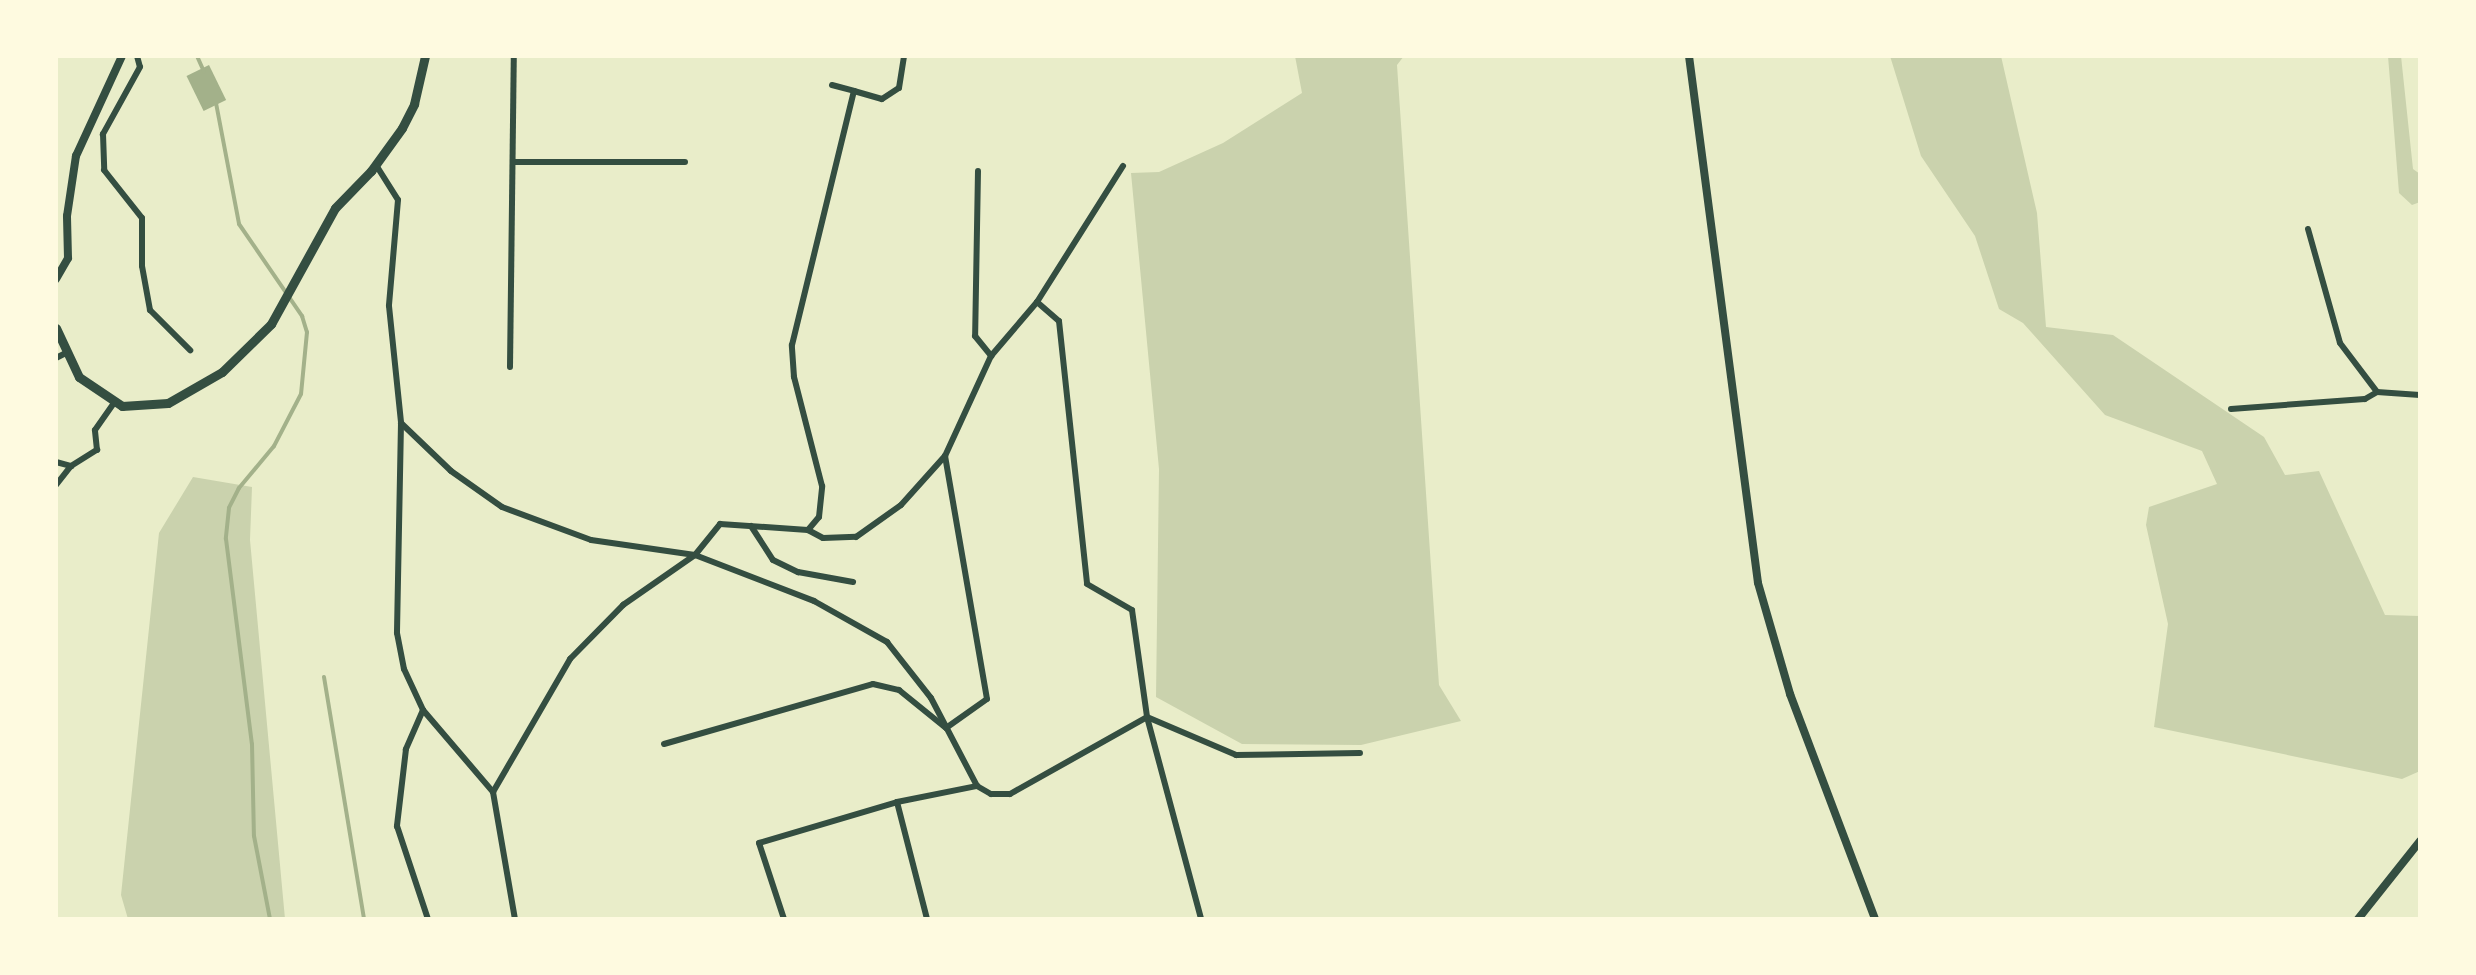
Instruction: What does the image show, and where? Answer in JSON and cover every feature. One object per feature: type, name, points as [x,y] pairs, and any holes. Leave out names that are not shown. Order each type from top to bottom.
[{"type":"main road","points":[[56,328],[61,356],[89,387],[114,403],[154,406],[198,388],[238,359],[271,324],[335,208],[376,165],[414,104],[425,56]]},
{"type":"street","points":[[56,279],[68,258],[67,216],[76,156],[122,56]]},
{"type":"street","points":[[137,56],[140,67],[103,134],[104,170],[142,218],[142,266],[150,310],[190,350]]},
{"type":"street","points":[[510,367],[514,56]]},
{"type":"street","points":[[832,85],[882,99],[899,88],[904,56]]},
{"type":"street","points":[[1689,56],[1758,583],[1790,694],[1875,919]]},
{"type":"street","points":[[808,530],[819,517],[822,486],[794,377],[792,345],[854,91]]},
{"type":"street","points":[[515,162],[685,162]]},
{"type":"street","points":[[376,165],[398,200],[389,306],[401,423],[397,633],[404,669],[423,710],[493,792],[515,919]]},
{"type":"street","points":[[493,792],[570,659],[623,605],[695,555],[720,524],[808,530],[823,538],[856,537],[901,505],[945,456],[991,356],[1037,302],[1123,166]]},
{"type":"street","points":[[978,171],[975,336],[991,356]]},
{"type":"street","points":[[2308,229],[2340,343],[2377,392]]},
{"type":"street","points":[[1037,302],[1059,321],[1087,584],[1132,610],[1147,717],[1201,919]]},
{"type":"street","points":[[2231,409],[2365,399],[2377,392],[2420,395]]},
{"type":"street","points":[[56,485],[71,466],[97,450],[95,430],[114,403]]},
{"type":"street","points":[[401,423],[451,471],[502,507],[591,540],[695,555],[814,601],[887,642],[931,698],[977,786],[991,794],[1010,794],[1120,727],[1147,717],[1236,755],[1360,753]]},
{"type":"street","points":[[945,456],[987,699],[946,728]]},
{"type":"street","points":[[56,462],[71,466]]},
{"type":"street","points":[[751,526],[773,560],[798,572],[853,582]]},
{"type":"street","points":[[664,744],[873,684],[899,690],[946,728]]},
{"type":"street","points":[[423,710],[406,749],[397,826],[428,919]]},
{"type":"street","points":[[784,919],[759,843],[897,802],[977,786]]},
{"type":"street","points":[[897,802],[927,919]]},
{"type":"street","points":[[2358,919],[2420,841]]},
{"type":"shaded area","points":[[1295,56],[1404,56],[1397,65],[1439,685],[1461,721],[1361,745],[1242,744],[1156,697],[1159,469],[1131,173],[1159,172],[1223,143],[1302,93]]},
{"type":"shaded area","points":[[1890,56],[2001,56],[2037,213],[2046,327],[2113,335],[2264,437],[2285,475],[2319,471],[2385,615],[2420,616],[2420,771],[2402,779],[2154,727],[2168,624],[2146,525],[2149,507],[2217,484],[2202,451],[2105,415],[2023,323],[1999,309],[1975,236],[1921,156]]},
{"type":"shaded area","points":[[2388,56],[2401,56],[2413,169],[2420,174],[2420,202],[2412,205],[2399,193]]},
{"type":"shaded area","points":[[209,65],[226,100],[204,111],[187,76]]},
{"type":"shaded area","points":[[193,477],[252,487],[250,540],[285,919],[128,919],[121,895],[159,533]]},
{"type":"waterway","points":[[197,56],[204,72]]},
{"type":"waterway","points":[[216,103],[239,224],[302,316],[307,332],[301,394],[274,446],[239,488],[229,508],[226,539],[252,744],[254,836],[270,919]]},
{"type":"waterway","points":[[324,677],[364,919]]}]
